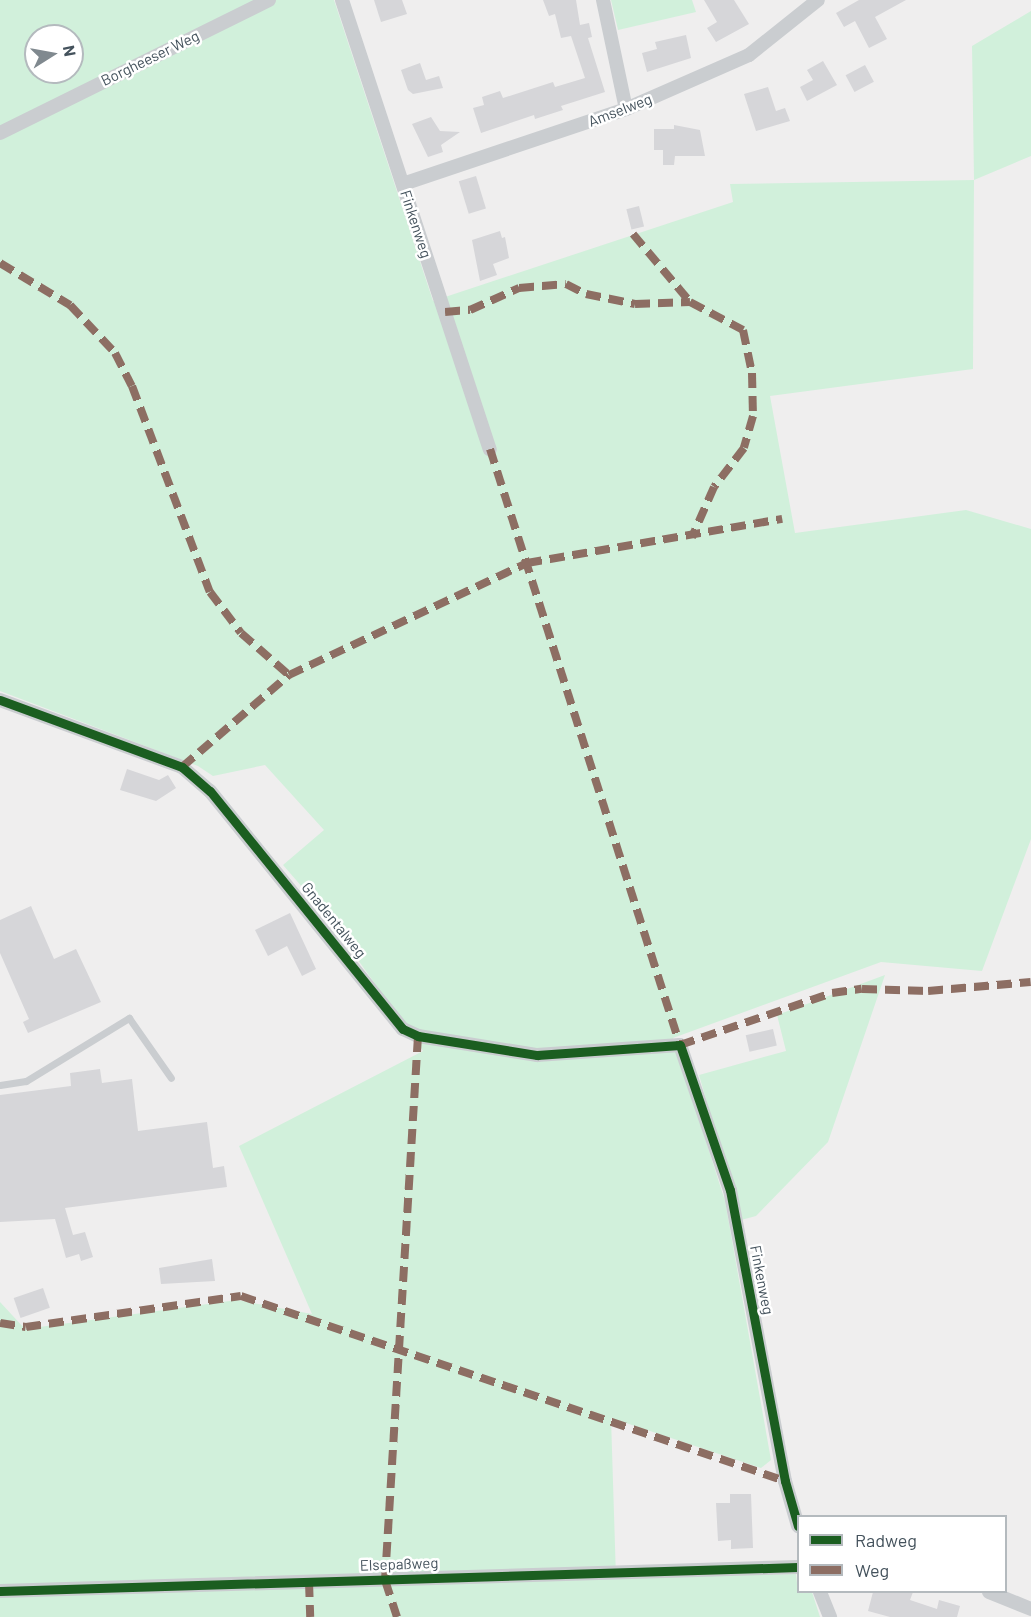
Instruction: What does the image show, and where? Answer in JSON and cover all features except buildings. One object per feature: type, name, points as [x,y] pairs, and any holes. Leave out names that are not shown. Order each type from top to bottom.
[{"type":"street","name":"Borgheeser Weg","points":[[0,133],[268,0]]},
{"type":"street","name":"Finkenweg","points":[[342,0],[490,448]]},
{"type":"street","points":[[603,0],[626,109]]},
{"type":"street","name":"Amselweg","points":[[403,184],[626,109],[749,55],[818,0]]},
{"type":"street","name":"Gnadentalweg","points":[[0,700],[182,767],[210,791],[403,1029],[418,1036],[537,1055],[680,1044]]},
{"type":"street","name":"Finkenweg","points":[[680,1044],[730,1190],[785,1481],[797,1523]]},
{"type":"street","name":"Elsepaßweg","points":[[0,1591],[797,1567]]},
{"type":"street","points":[[820,1593],[830,1617]]},
{"type":"street","points":[[991,1593],[1031,1609]]},
{"type":"lane","points":[[0,1084],[26,1081],[129,1018],[171,1078]]},
{"type":"green space","points":[[0,0],[334,0],[433,301],[733,202],[730,184],[974,180],[973,369],[770,396],[795,533],[966,510],[1031,529],[1031,839],[982,971],[881,962],[673,1038],[725,1201],[771,1460],[761,1468],[611,1418],[616,1578],[796,1574],[797,1593],[812,1593],[820,1617],[0,1617],[0,1302],[25,1329],[237,1300],[312,1314],[239,1146],[423,1051],[323,911],[283,865],[324,830],[265,765],[213,776],[198,766],[0,691]]},
{"type":"green space","points":[[611,0],[692,0],[696,12],[618,30]]},
{"type":"green space","points":[[1031,11],[1031,156],[974,180],[972,46]]},
{"type":"green space","points":[[885,975],[828,1142],[756,1216],[741,1220],[699,1075],[786,1051],[777,1015]]},
{"type":"marked path","points":[[633,234],[690,302]]},
{"type":"marked path","points":[[0,263],[70,305],[115,353],[132,386],[210,592],[241,633],[289,675]]},
{"type":"marked path","points":[[445,312],[470,310],[519,288],[566,284],[586,294],[635,304],[690,302],[743,330],[752,373],[753,416],[744,448],[714,487],[692,537]]},
{"type":"marked path","points":[[490,449],[680,1045],[832,993],[862,989],[928,991],[1031,982]]},
{"type":"marked path","points":[[182,767],[289,675],[527,563],[782,519]]},
{"type":"marked path","points":[[397,1617],[385,1580],[418,1036]]},
{"type":"marked path","points":[[0,1323],[26,1327],[241,1296],[785,1481]]},
{"type":"marked path","points":[[309,1582],[310,1617]]},
{"type":"cycle path","points":[[0,700],[182,767],[210,791],[403,1029],[418,1036],[537,1055],[680,1045],[730,1190],[785,1481],[797,1523]]},
{"type":"cycle path","points":[[0,1591],[797,1567]]}]
